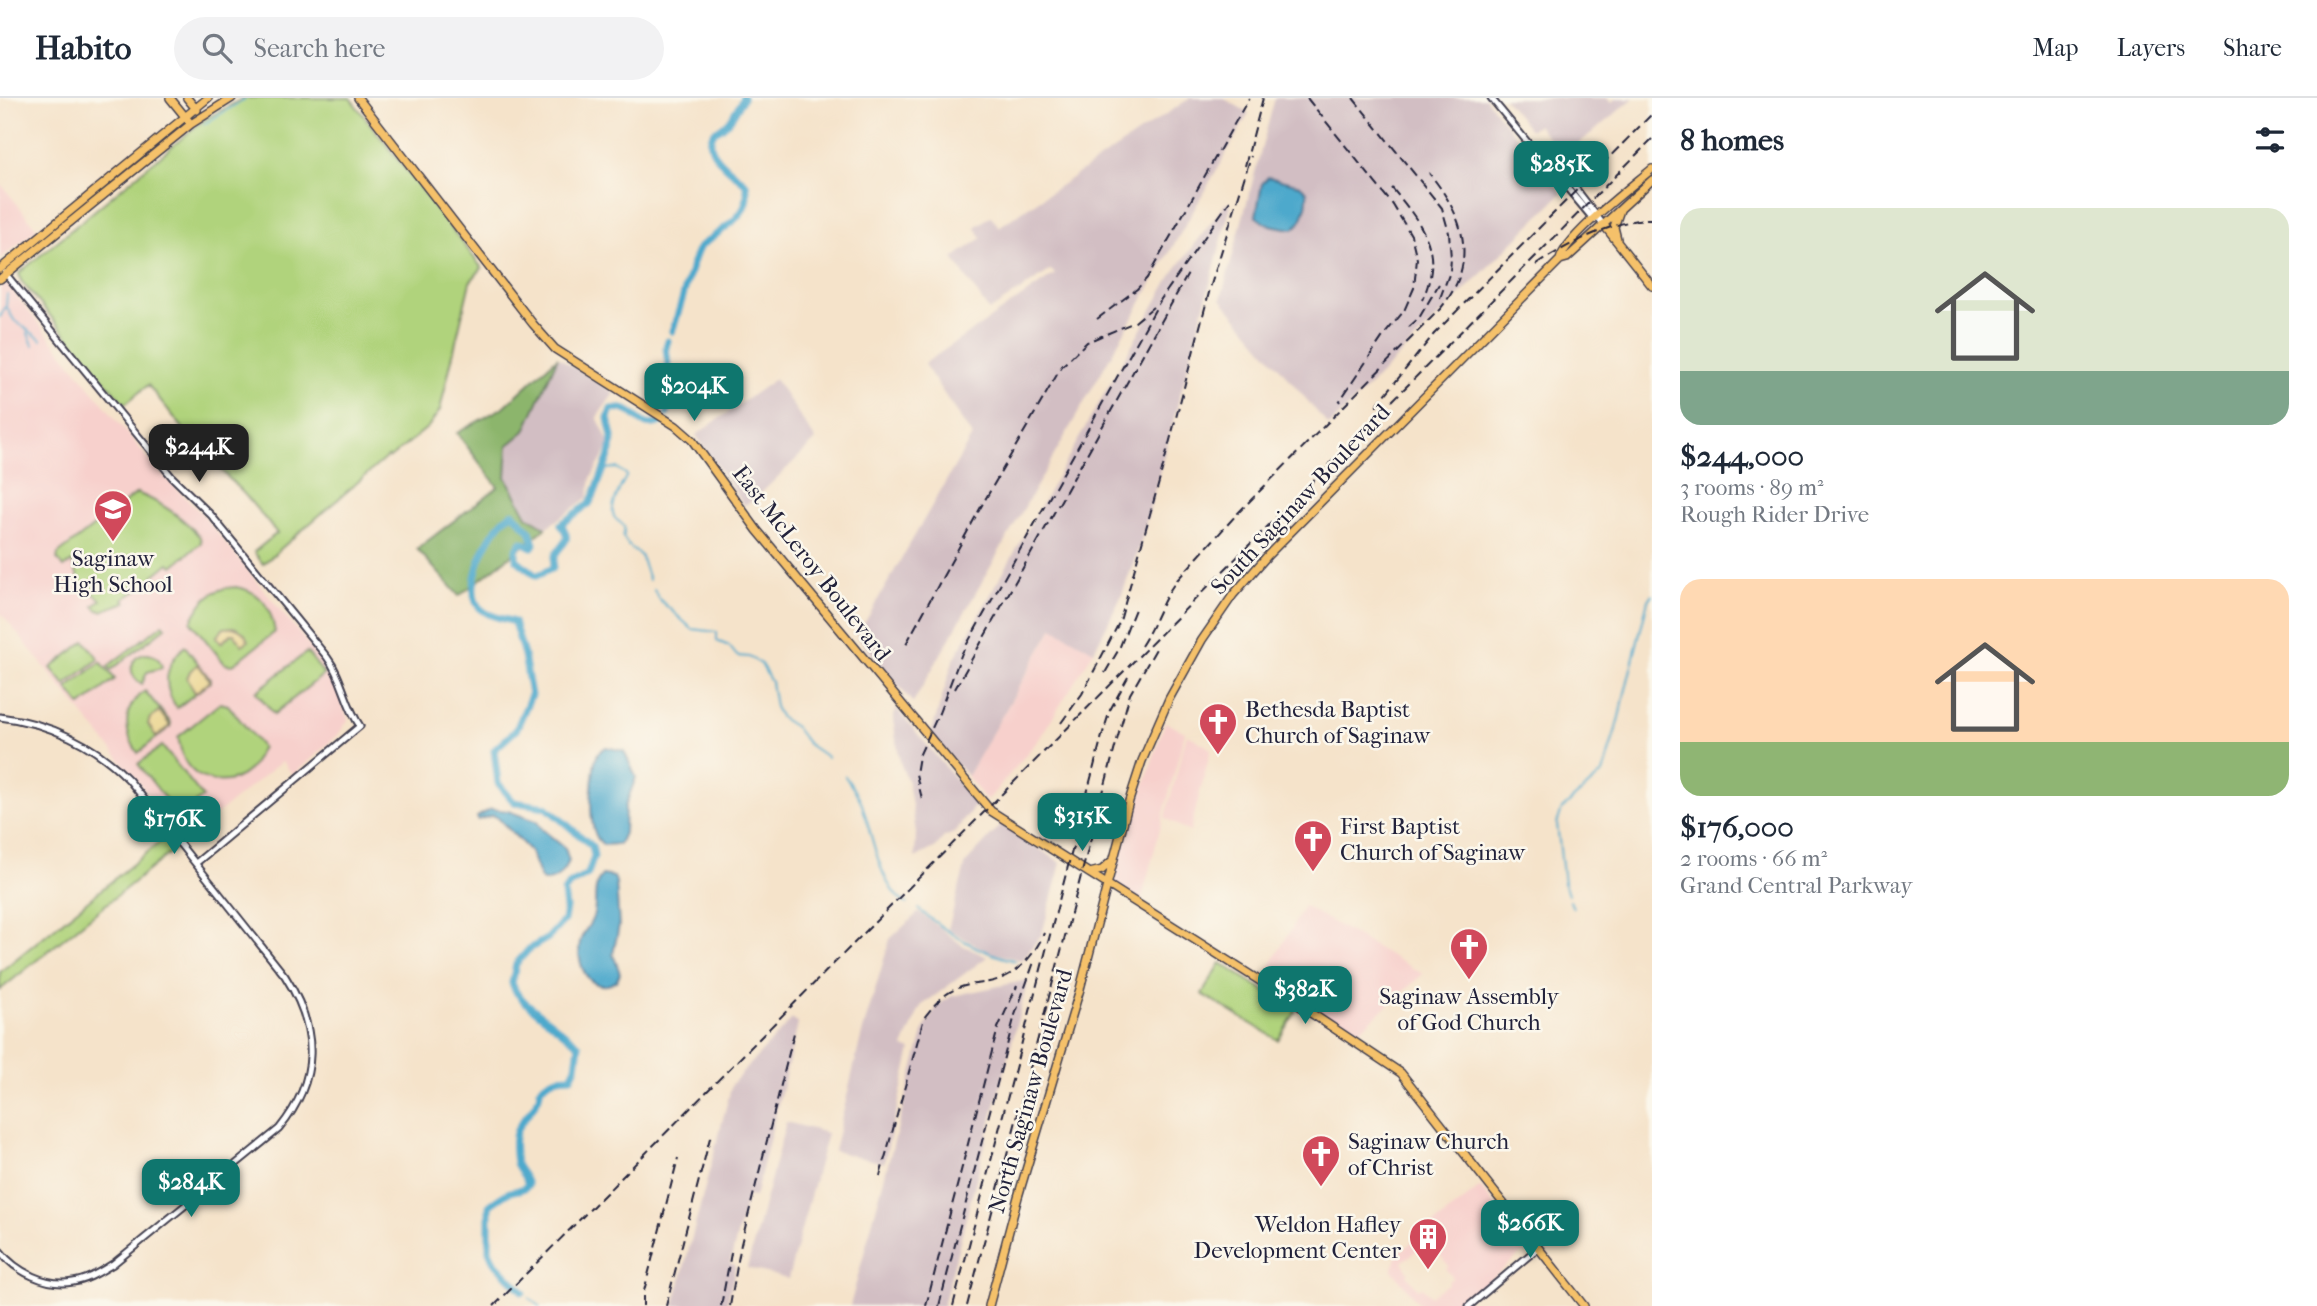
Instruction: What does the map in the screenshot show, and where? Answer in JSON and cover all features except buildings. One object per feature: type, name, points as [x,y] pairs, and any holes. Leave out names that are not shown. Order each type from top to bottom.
[{"type":"main road","points":[[170,98],[191,124]]},
{"type":"main road","points":[[187,98],[202,116]]},
{"type":"main road","points":[[2,273],[208,98]]},
{"type":"main road","points":[[2,273],[191,124],[232,98]]},
{"type":"main road","name":"East McLeroy Boulevard","points":[[358,98],[551,344],[688,436],[757,530],[983,802],[999,817],[1394,1067],[1584,1306]]},
{"type":"main road","name":"South Saginaw Boulevard","points":[[1560,260],[1562,252],[1596,218],[1652,169]]},
{"type":"main road","name":"South Saginaw Boulevard","points":[[1108,887],[1135,781],[1161,716],[1196,650],[1233,594],[1268,555],[1560,260],[1567,258],[1652,180]]},
{"type":"main road","points":[[1619,243],[1614,227],[1623,206]]},
{"type":"main road","points":[[1596,218],[1622,254],[1631,261]]},
{"type":"main road","points":[[1601,225],[1619,243],[1652,286]]},
{"type":"main road","points":[[1088,874],[1102,870],[1114,858]]},
{"type":"main road","name":"North Saginaw Boulevard","points":[[989,1306],[1108,887]]},
{"type":"street","points":[[1491,98],[1529,144],[1566,176],[1596,218]]},
{"type":"street","points":[[2,273],[172,477],[211,515],[327,657],[337,673],[360,726],[195,863]]},
{"type":"street","points":[[0,717],[26,721],[60,732],[107,760],[134,786],[285,976],[304,1012],[310,1038],[310,1061],[305,1085],[296,1107],[279,1129],[113,1264],[72,1283],[54,1282],[20,1270],[0,1251]]},
{"type":"street","points":[[1469,1306],[1538,1248]]},
{"type":"shaded area","points":[[1190,98],[1223,98],[1249,113],[913,703],[857,636],[972,436],[924,364],[1055,274],[1051,270],[989,311],[953,258],[982,238],[975,227],[991,216],[999,227]]},
{"type":"shaded area","points":[[1275,98],[1485,98],[1562,193],[1329,426],[1221,299]]},
{"type":"shaded area","points":[[1504,98],[1607,98],[1611,103],[1616,98],[1634,98],[1577,145],[1559,151],[1538,125],[1530,130]]},
{"type":"shaded area","points":[[0,185],[37,229],[0,259]]},
{"type":"shaded area","points":[[1226,203],[1231,205],[1140,545],[1121,597],[1094,651],[1053,628],[967,776],[931,734],[953,661],[1171,276]]},
{"type":"shaded area","name":"Saginaw High School","points":[[6,283],[153,465],[202,514],[328,669],[348,720],[338,735],[293,775],[282,761],[185,840],[0,612],[0,287]]},
{"type":"shaded area","points":[[558,357],[614,393],[597,417],[610,445],[591,478],[588,497],[546,528],[527,516],[506,477],[508,445],[525,431]]},
{"type":"shaded area","points":[[775,379],[816,440],[755,499],[744,505],[696,435]]},
{"type":"shaded area","points":[[1054,627],[1094,651],[1039,739],[987,801],[967,776]]},
{"type":"shaded area","points":[[896,708],[976,804],[954,833],[915,858],[916,832],[911,799],[895,734]]},
{"type":"shaded area","points":[[1165,722],[1185,732],[1141,902],[1112,884]]},
{"type":"shaded area","points":[[1187,734],[1211,749],[1190,832],[1165,818]]},
{"type":"shaded area","points":[[1002,824],[1061,863],[1042,934],[1022,960],[989,952],[948,929],[966,863]]},
{"type":"shaded area","points":[[1304,906],[1423,974],[1354,1035],[1264,977]]},
{"type":"shaded area","points":[[919,912],[962,945],[987,957],[921,1006],[903,1047],[911,1050],[884,1163],[834,1151],[861,1037],[890,939]]},
{"type":"shaded area","points":[[1028,980],[943,1306],[850,1306],[924,1029],[938,1005],[952,996]]},
{"type":"shaded area","points":[[792,1019],[798,1024],[755,1197],[747,1196],[730,1263],[735,1265],[726,1306],[674,1306],[732,1084]]},
{"type":"shaded area","points":[[786,1122],[827,1133],[788,1279],[747,1268]]},
{"type":"shaded area","name":"Weldon Hafley Development Center","points":[[1480,1187],[1529,1247],[1459,1306],[1421,1306],[1392,1270],[1397,1254]],"holes":[[[1425,1244],[1430,1251],[1434,1248],[1449,1266],[1446,1269],[1453,1278],[1430,1296],[1422,1287],[1418,1289],[1407,1275],[1409,1272],[1402,1262]]]},
{"type":"green space","points":[[244,98],[350,98],[482,268],[470,282],[440,410],[428,427],[390,458],[388,456],[263,564],[254,552],[277,533],[195,443],[148,385],[125,404],[119,398],[21,281],[19,273],[205,119]]},
{"type":"green space","points":[[558,357],[525,431],[508,445],[506,477],[527,516],[546,528],[459,596],[417,549],[498,487],[457,433],[505,406]]},
{"type":"green space","points":[[137,493],[179,517],[200,537],[201,543],[173,566],[169,563],[153,576],[154,579],[124,599],[126,602],[98,610],[94,606],[101,600],[82,585],[72,562],[64,567],[57,559],[58,554]]},
{"type":"green space","points":[[236,587],[253,592],[264,602],[275,632],[233,665],[225,664],[191,622],[213,593]]},
{"type":"green space","points":[[163,624],[166,627],[111,670],[108,666]]},
{"type":"green space","points":[[85,641],[99,659],[65,685],[51,668]]},
{"type":"green space","points":[[185,646],[210,682],[177,708],[167,683],[169,667]]},
{"type":"green space","points":[[307,652],[324,674],[274,714],[256,692]]},
{"type":"green space","points":[[144,654],[156,657],[162,668],[147,672],[142,684],[133,675],[132,668],[137,657]]},
{"type":"green space","points":[[101,662],[115,679],[81,706],[67,688]]},
{"type":"green space","points":[[145,691],[171,723],[170,727],[138,753],[130,737],[127,720],[132,704]]},
{"type":"green space","points":[[220,703],[228,705],[262,747],[255,762],[241,776],[216,781],[192,770],[183,757],[178,737]]},
{"type":"green space","points":[[162,746],[203,797],[179,816],[138,764]]},
{"type":"green space","points":[[166,837],[176,848],[0,990],[0,972]]},
{"type":"green space","points":[[1221,963],[1296,1011],[1278,1040],[1202,994]]},
{"type":"sand","points":[[233,627],[243,632],[248,641],[242,645],[234,634],[231,634],[221,643],[216,637],[224,628]]},
{"type":"sand","points":[[198,664],[209,682],[195,693],[187,678]]},
{"type":"sand","points":[[159,711],[169,727],[156,737],[148,724],[150,718]]},
{"type":"water","points":[[1268,177],[1300,185],[1307,191],[1304,212],[1293,229],[1268,224],[1256,216],[1262,184]]},
{"type":"water","points":[[606,747],[624,751],[636,777],[625,807],[624,833],[619,844],[603,845],[594,829],[591,794],[595,761],[598,753]]},
{"type":"water","points":[[491,809],[508,811],[536,821],[565,848],[569,861],[562,872],[552,880],[543,881],[530,851],[499,819],[493,815],[478,820],[477,817]]},
{"type":"water","points":[[602,875],[614,877],[616,882],[619,926],[613,954],[620,973],[617,980],[605,985],[597,984],[588,977],[579,954],[581,939],[593,917],[597,885]]},
{"type":"waterway","points":[[204,124],[247,98]]},
{"type":"waterway","points":[[672,331],[697,252],[733,222],[745,206],[746,184],[720,161],[711,147],[714,132],[731,118],[743,98]]},
{"type":"waterway","points":[[0,317],[6,306],[7,294]]},
{"type":"waterway","points":[[6,306],[14,320],[42,340]]},
{"type":"waterway","points":[[28,333],[33,345]]},
{"type":"waterway","points":[[667,414],[672,399],[666,347],[668,341]]},
{"type":"waterway","points":[[523,1292],[494,1262],[489,1251],[489,1206],[508,1193],[528,1185],[516,1164],[516,1132],[537,1101],[540,1089],[554,1079],[571,1077],[576,1067],[579,1045],[525,1002],[512,983],[516,964],[529,949],[548,938],[564,920],[564,892],[569,885],[588,874],[594,856],[592,846],[546,807],[514,802],[498,783],[494,750],[516,730],[531,695],[524,655],[514,622],[482,610],[476,602],[475,580],[489,539],[513,513],[530,531],[534,544],[532,547],[522,542],[516,549],[516,559],[536,576],[553,568],[557,551],[566,539],[561,524],[589,504],[611,451],[612,437],[608,418],[611,409],[627,410],[647,424],[661,422]]},
{"type":"waterway","points":[[604,469],[617,468],[627,475],[615,499],[613,513],[624,527],[623,537],[641,556],[649,580]]},
{"type":"waterway","points":[[654,590],[660,600],[692,629],[717,632],[717,641],[729,646],[737,656],[749,657],[761,664],[771,682],[775,707],[781,718],[795,727],[808,744],[827,757]]},
{"type":"waterway","points":[[1568,895],[1564,883],[1557,824],[1562,809],[1603,773],[1648,600],[1652,594]]},
{"type":"waterway","points":[[845,776],[860,799],[877,856],[889,885],[897,897],[907,904]]},
{"type":"waterway","points":[[1570,901],[1573,908]]},
{"type":"waterway","points":[[918,909],[964,941],[989,953],[1016,961]]},
{"type":"waterway","points":[[529,1298],[540,1306]]},
{"type":"railway","points":[[1097,319],[1137,289],[1147,278],[1249,98]]},
{"type":"railway","points":[[1245,166],[1263,98]]},
{"type":"railway","points":[[1307,98],[1393,205],[1411,235],[1417,259],[1414,288],[1404,311],[1384,335],[1339,402]]},
{"type":"railway","points":[[1353,98],[1442,208],[1449,233],[1451,258],[1450,272],[1440,298]]},
{"type":"railway","points":[[1376,406],[1434,334],[1652,114]]},
{"type":"railway","points":[[494,1306],[1652,139]]},
{"type":"railway","points":[[1061,723],[1082,694],[1120,621],[1211,285],[1251,156]]},
{"type":"railway","points":[[1141,646],[1178,579],[1237,514],[1440,309],[1452,291],[1460,274],[1463,240],[1451,206],[1429,173]]},
{"type":"railway","points":[[1392,188],[1421,227],[1431,253],[1429,283],[1422,300]]},
{"type":"railway","points":[[922,799],[916,774],[919,756],[962,653],[1161,299],[1230,201]]},
{"type":"railway","points":[[1536,265],[1576,242],[1608,228],[1652,219]]},
{"type":"railway","points":[[955,689],[1188,274]]},
{"type":"railway","points":[[1409,327],[1419,318],[1439,284]]},
{"type":"railway","points":[[906,644],[1062,366],[1087,342],[1135,322],[1153,307]]},
{"type":"railway","points":[[1105,673],[1119,649],[1135,609]]},
{"type":"railway","points":[[967,1306],[1130,694],[1157,647]]},
{"type":"railway","points":[[953,1306],[1102,736],[1110,710],[1128,677]]},
{"type":"railway","points":[[880,1176],[924,1018],[951,991],[989,982],[1015,971],[1029,958],[1044,933]]},
{"type":"railway","points":[[939,1306],[1015,1015],[1034,962]]},
{"type":"railway","points":[[926,1306],[998,1028],[1017,986]]},
{"type":"railway","points":[[730,1306],[741,1244],[795,1029]]},
{"type":"railway","points":[[666,1306],[711,1134]]},
{"type":"railway","points":[[643,1306],[643,1295],[678,1158]]},
{"type":"railway","points":[[721,1306],[732,1248]]},
{"type":"place","name":"Saginaw High School","points":[[113,543]]},
{"type":"place","name":"Bethesda Baptist Church of Saginaw","points":[[1218,756]]},
{"type":"place","name":"First Baptist Church of Saginaw","points":[[1313,873]]},
{"type":"place","name":"Saginaw Assembly of God Church","points":[[1469,981]]},
{"type":"place","name":"Saginaw Church of Christ","points":[[1321,1188]]},
{"type":"place","name":"Weldon Hafley Development Center","points":[[1428,1271]]}]
